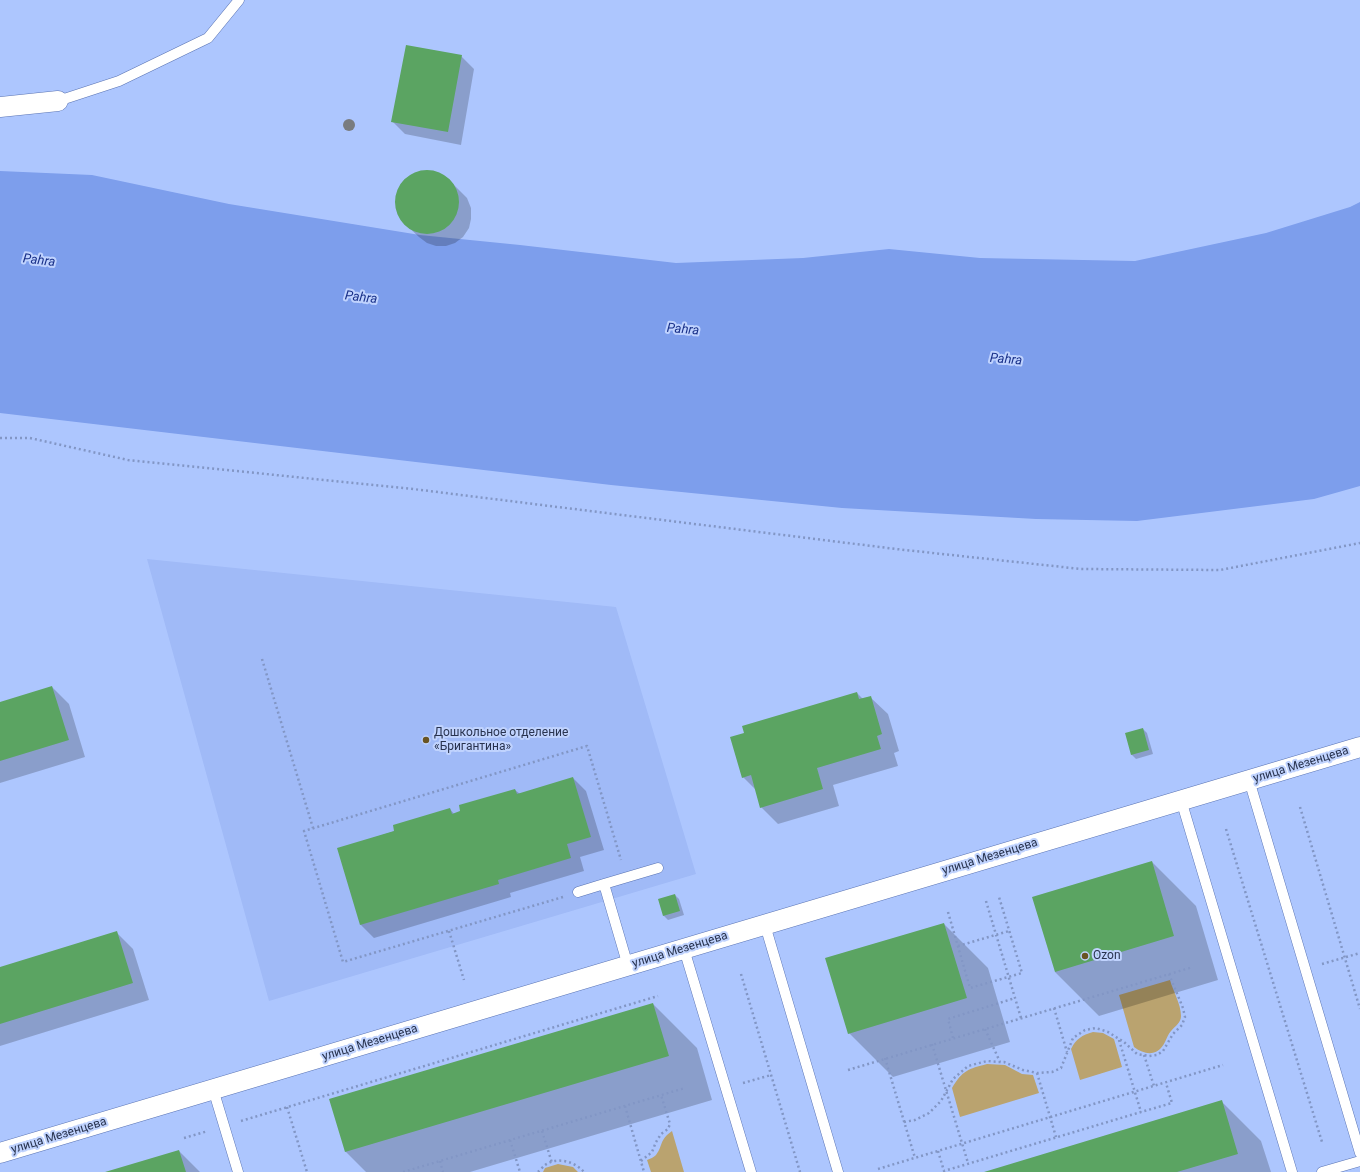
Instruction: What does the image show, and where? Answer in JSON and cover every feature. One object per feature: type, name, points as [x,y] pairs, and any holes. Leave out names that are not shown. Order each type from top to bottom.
[{"type":"street","points":[[0,107],[58,101]]},
{"type":"street","name":"улица Мезенцева","points":[[0,1153],[1360,747]]},
{"type":"lane","points":[[58,101],[119,81],[208,38],[239,0]]},
{"type":"lane","points":[[1249,780],[1360,1152]]},
{"type":"lane","points":[[1181,800],[1292,1172]]},
{"type":"lane","points":[[578,892],[658,868]]},
{"type":"lane","points":[[604,884],[628,966]]},
{"type":"lane","points":[[765,925],[838,1172]]},
{"type":"lane","points":[[684,949],[751,1172]]},
{"type":"lane","points":[[213,1089],[238,1172]]},
{"type":"lane","points":[[1322,1172],[1360,1161]]},
{"type":"path","points":[[0,438],[30,438],[128,460],[413,489],[896,549],[1081,568],[1220,570],[1360,542]]},
{"type":"path","points":[[262,659],[313,828]]},
{"type":"path","points":[[578,892],[343,962],[304,831],[588,746],[626,878]]},
{"type":"path","points":[[1300,807],[1360,1009]]},
{"type":"path","points":[[1226,829],[1322,1142]]},
{"type":"path","points":[[948,912],[970,988],[1022,973],[999,897]]},
{"type":"path","points":[[986,901],[1021,1018]]},
{"type":"path","points":[[449,931],[464,980]]},
{"type":"path","points":[[958,946],[1009,931]]},
{"type":"path","points":[[1322,964],[1360,953]]},
{"type":"path","points":[[848,1070],[1193,967]]},
{"type":"path","points":[[741,974],[800,1172]]},
{"type":"path","points":[[904,1122],[915,1120],[929,1113],[941,1101],[952,1079],[968,1066],[987,1061],[1004,1062],[1023,1070],[1037,1073],[1052,1072],[1061,1068],[1073,1038],[1085,1030],[1096,1028],[1108,1032],[1119,1038],[1137,1054],[1157,1055],[1163,1051],[1173,1034],[1182,1025],[1185,1017],[1183,1008],[1169,974]]},
{"type":"path","points":[[184,1138],[658,996]]},
{"type":"path","points":[[953,1038],[948,1019],[1015,998]]},
{"type":"path","points":[[1054,1008],[1067,1052]]},
{"type":"path","points":[[985,1029],[1000,1062]]},
{"type":"path","points":[[1119,1038],[1141,1112]]},
{"type":"path","points":[[932,1044],[968,1163]]},
{"type":"path","points":[[1144,1055],[1154,1086]]},
{"type":"path","points":[[885,1058],[915,1158]]},
{"type":"path","points":[[878,1169],[1222,1065]]},
{"type":"path","points":[[1037,1073],[1056,1137]]},
{"type":"path","points":[[726,1088],[771,1075]]},
{"type":"path","points":[[938,1151],[944,1170],[1141,1112],[1172,1102],[1166,1082]]},
{"type":"path","points":[[403,1172],[685,1088]]},
{"type":"path","points":[[641,1162],[652,1152],[661,1134],[668,1129],[670,1124],[661,1095]]},
{"type":"path","points":[[624,1106],[644,1172]]},
{"type":"path","points":[[288,1107],[307,1172]]},
{"type":"path","points":[[542,1130],[552,1163]]},
{"type":"path","points":[[510,1140],[520,1172]]},
{"type":"path","points":[[440,1161],[443,1172]]},
{"type":"path","points":[[538,1172],[546,1164],[557,1161],[570,1161],[584,1172]]},
{"type":"shaded area","name":"Дошкольное отделение «Бригантина»","points":[[147,559],[616,607],[696,874],[269,1001]]},
{"type":"shaded area","points":[[1170,980],[1180,1007],[1180,1021],[1170,1032],[1159,1050],[1147,1053],[1138,1050],[1134,1047],[1119,995]]},
{"type":"shaded area","points":[[1093,1032],[1103,1033],[1114,1039],[1122,1067],[1080,1080],[1071,1049],[1080,1038]]},
{"type":"shaded area","points":[[987,1064],[1005,1065],[1022,1074],[1033,1075],[1039,1093],[960,1117],[952,1088],[959,1077],[966,1071]]},
{"type":"shaded area","points":[[672,1131],[684,1172],[651,1172],[647,1160],[656,1155],[665,1137]]},
{"type":"shaded area","points":[[558,1164],[573,1167],[578,1172],[543,1172],[545,1168]]},
{"type":"water","name":"Pahra","points":[[0,171],[92,175],[229,204],[420,235],[676,263],[803,258],[889,249],[980,258],[1135,261],[1266,233],[1350,207],[1360,202],[1360,486],[1314,499],[1137,521],[1036,519],[842,508],[611,485],[0,413]]},
{"type":"building","points":[[406,45],[462,55],[448,132],[391,122]]},
{"type":"building","points":[[427,170],[445,176],[453,184],[459,202],[453,220],[445,228],[427,234],[409,228],[401,220],[395,202],[401,184],[409,176]]},
{"type":"building","points":[[52,686],[69,740],[0,761],[0,702]]},
{"type":"building","points":[[857,692],[859,699],[871,696],[882,734],[877,736],[881,749],[817,768],[823,789],[760,808],[751,775],[742,778],[730,737],[744,733],[742,726]]},
{"type":"building","points":[[1143,728],[1149,750],[1131,755],[1125,733]]},
{"type":"building","points":[[573,777],[591,837],[567,844],[571,858],[498,880],[499,884],[360,925],[337,848],[394,831],[393,825],[450,808],[452,814],[460,811],[459,805],[515,789],[517,794]]},
{"type":"building","points":[[1152,861],[1174,936],[1055,972],[1032,897]]},
{"type":"building","points":[[675,894],[680,911],[663,916],[658,899]]},
{"type":"building","points":[[944,923],[967,998],[848,1034],[825,958]]},
{"type":"building","points":[[117,931],[133,983],[0,1024],[0,967]]},
{"type":"building","points":[[653,1003],[669,1056],[345,1152],[329,1099]]},
{"type":"building","points":[[1222,1100],[1238,1154],[1177,1172],[984,1172]]},
{"type":"building","points":[[179,1150],[186,1172],[105,1172]]},
{"type":"place","name":"Дошкольное отделение «Бригантина»","points":[[426,740]]},
{"type":"place","name":"Ozon","points":[[1085,956]]}]
